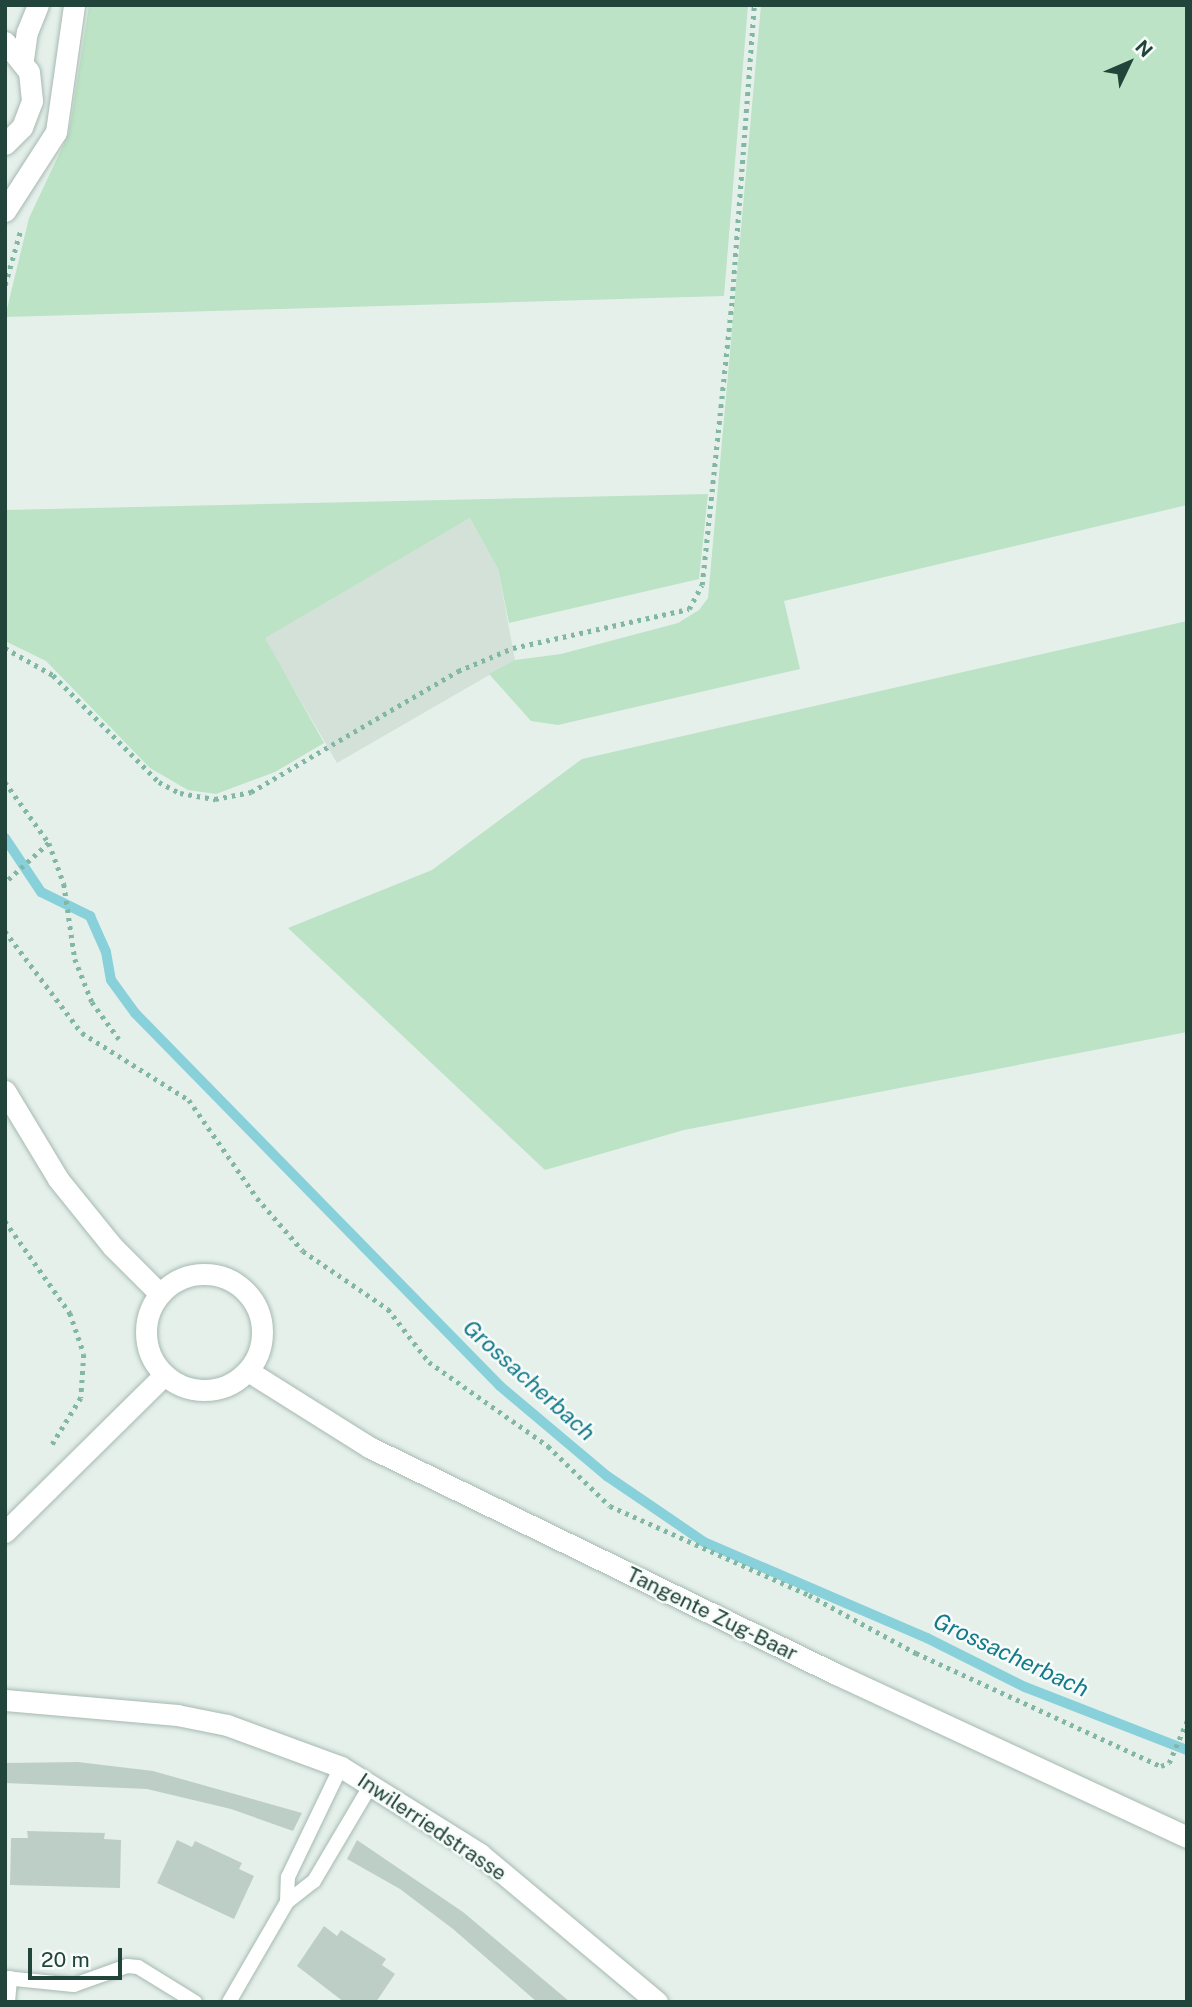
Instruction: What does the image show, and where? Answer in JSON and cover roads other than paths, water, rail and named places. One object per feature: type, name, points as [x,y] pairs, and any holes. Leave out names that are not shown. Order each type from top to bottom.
[{"type":"main road","points":[[5,144],[22,127],[32,100],[23,59],[27,32],[38,5]]},
{"type":"main road","points":[[5,211],[57,132],[74,5]]},
{"type":"main road","points":[[5,42],[23,59]]},
{"type":"main road","points":[[5,1091],[58,1179],[112,1245],[159,1293]]},
{"type":"main road","points":[[204,1272],[220,1275],[248,1293],[257,1308],[262,1332],[257,1356],[248,1371],[222,1387],[207,1390],[191,1389],[164,1375],[154,1363],[145,1335],[148,1312],[159,1293],[172,1282],[204,1272]]},
{"type":"main road","name":"Tangente Zug-Baar","points":[[248,1371],[369,1447],[836,1674],[1187,1837]]},
{"type":"main road","points":[[5,1532],[164,1375]]},
{"type":"main road","name":"Inwilerriedstrasse","points":[[5,1700],[177,1715],[239,1729],[341,1767],[372,1783],[480,1854],[657,2002]]},
{"type":"lane","points":[[287,1902],[288,1877],[341,1767]]},
{"type":"lane","points":[[231,1999],[287,1902],[314,1881],[372,1783]]},
{"type":"lane","points":[[8,2002],[8,1978],[74,1985],[127,1966],[138,1967],[195,2002]]},
{"type":"waterway","name":"Grossacherbach","points":[[5,838],[41,892],[90,916],[106,952],[111,980],[135,1013],[500,1386],[607,1476],[704,1542],[927,1638],[1025,1687],[1187,1750]]}]
